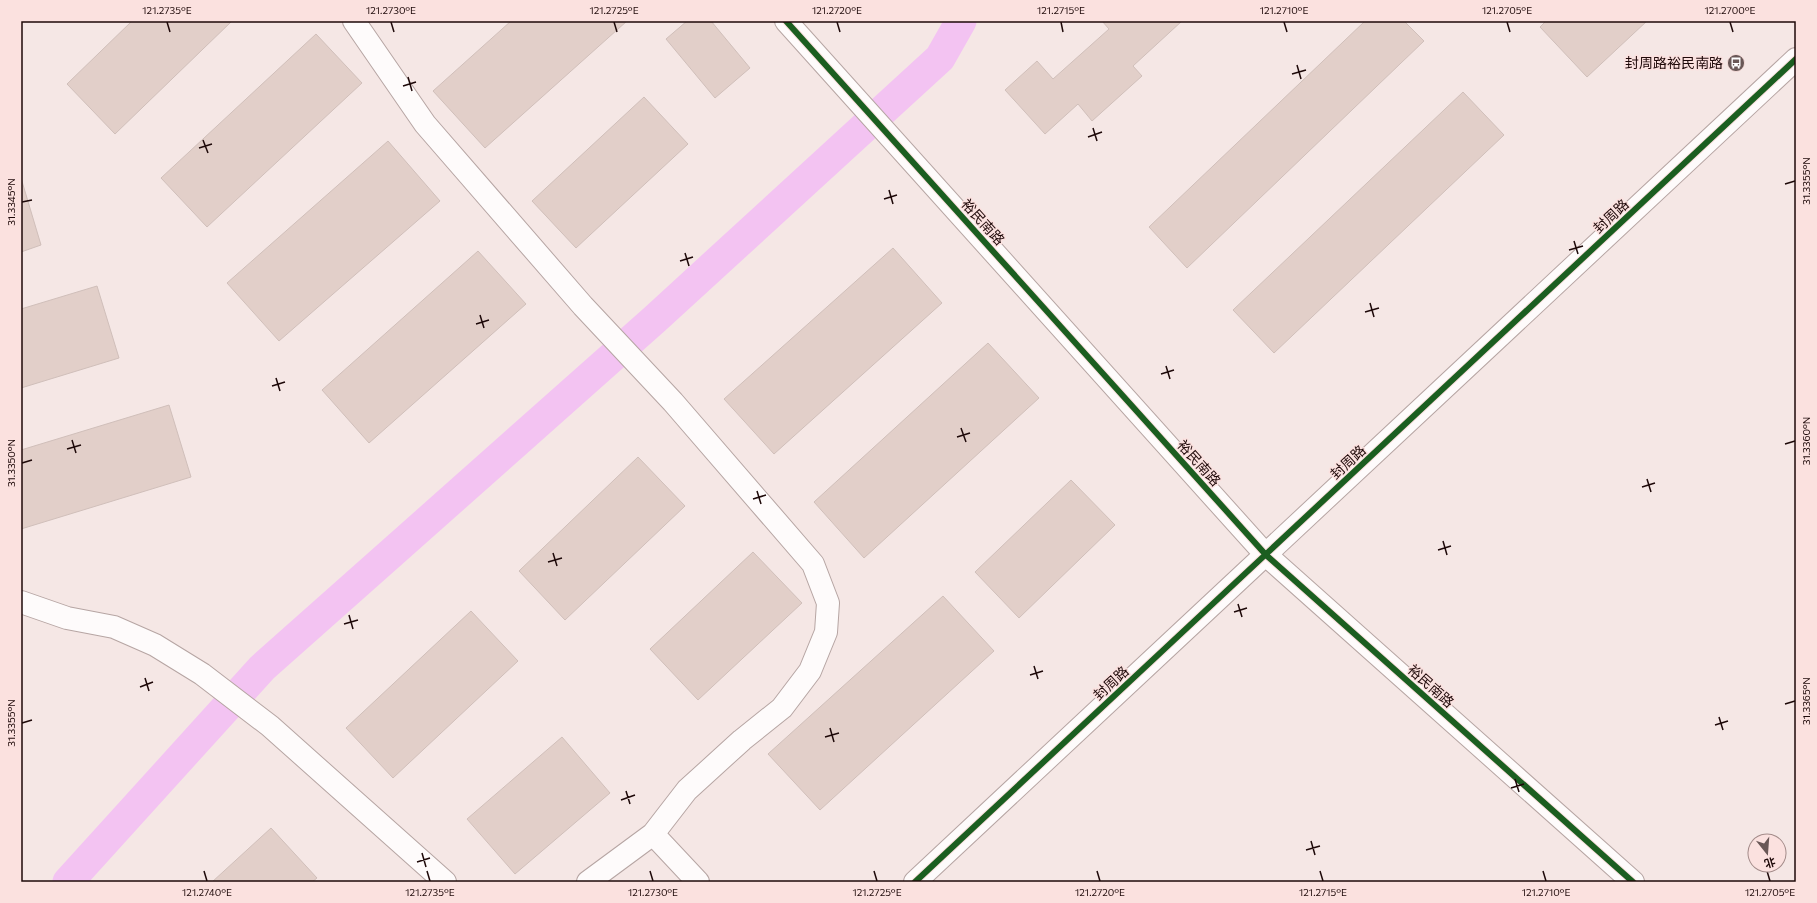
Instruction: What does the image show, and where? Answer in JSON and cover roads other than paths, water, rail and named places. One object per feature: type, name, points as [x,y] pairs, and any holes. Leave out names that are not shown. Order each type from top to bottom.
[{"type":"street","points":[[354,21],[425,124],[583,306],[673,402],[813,564],[828,603],[826,632],[810,671],[782,708],[742,740],[687,790],[653,834],[588,882]]},
{"type":"street","name":"裕民南路","points":[[786,21],[1266,555],[1633,882]]},
{"type":"street","name":"封周路","points":[[915,882],[1796,59]]},
{"type":"street","points":[[21,602],[67,618],[114,627],[155,644],[202,674],[270,726],[445,882]]},
{"type":"street","points":[[653,834],[698,882]]},
{"type":"waterway","points":[[68,882],[262,668],[655,319],[940,58],[961,21]]},
{"type":"place","name":"封周路裕民南路","points":[[1736,63]]}]
